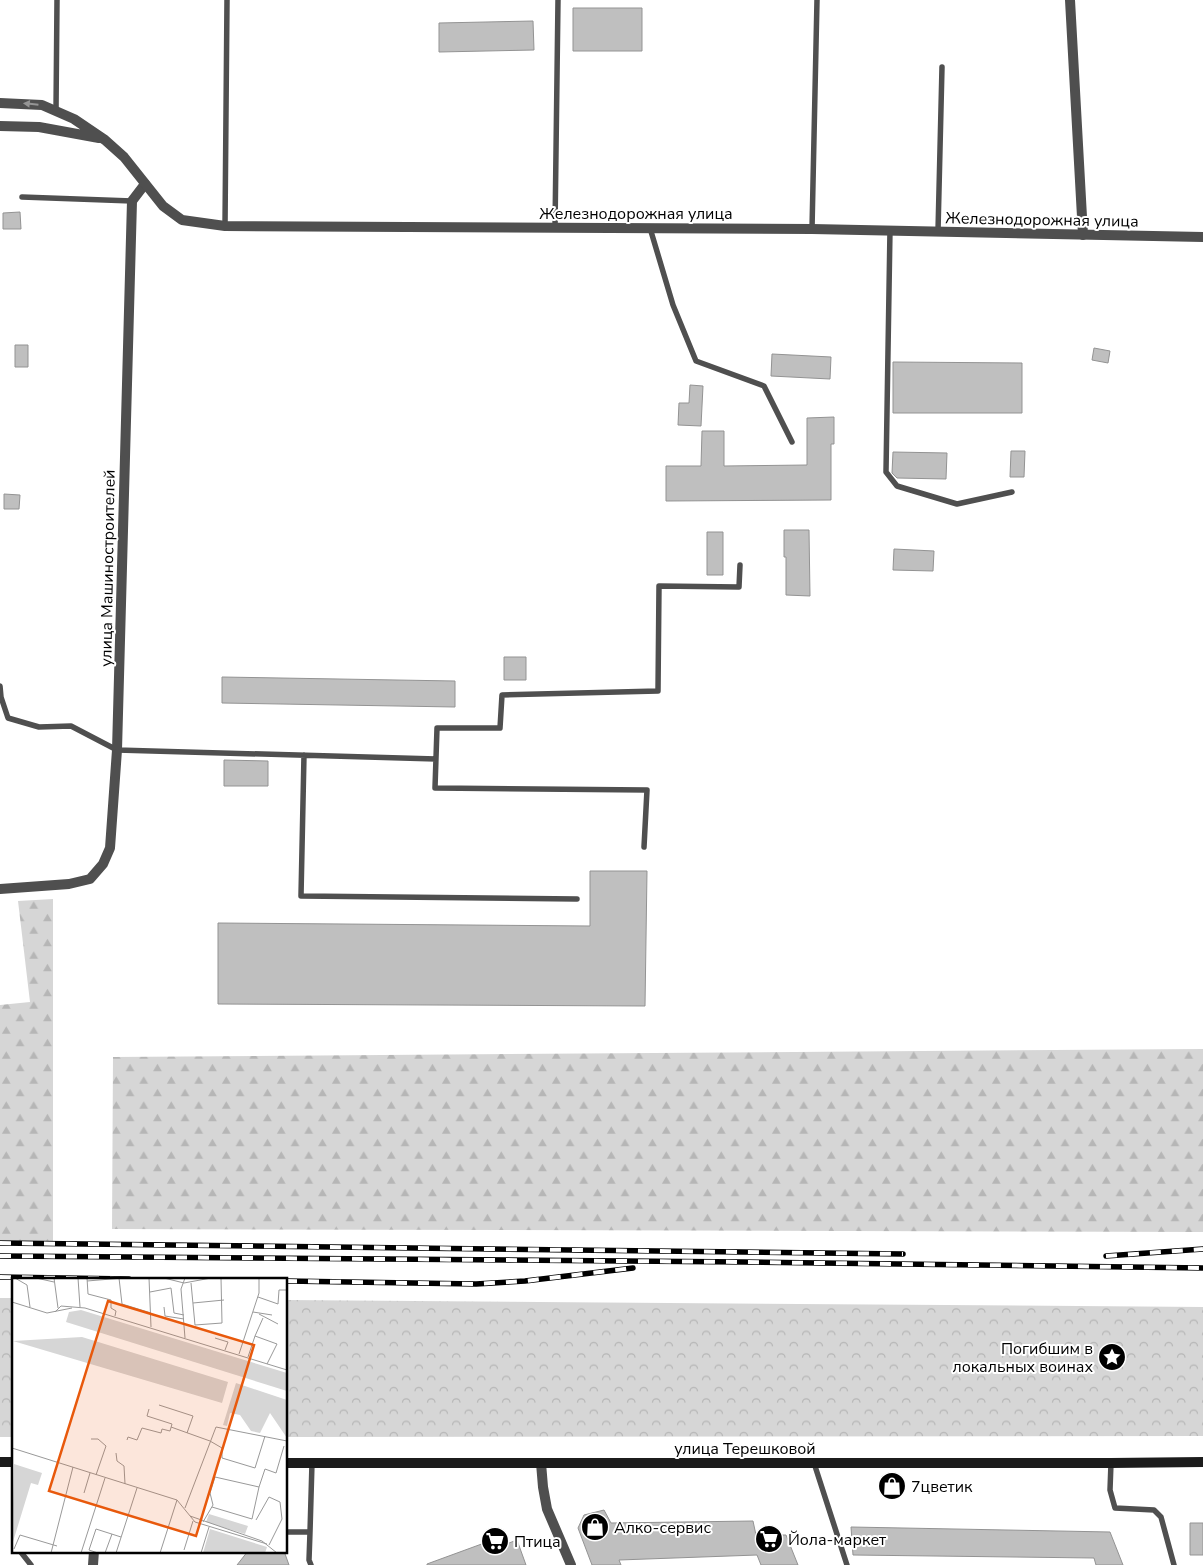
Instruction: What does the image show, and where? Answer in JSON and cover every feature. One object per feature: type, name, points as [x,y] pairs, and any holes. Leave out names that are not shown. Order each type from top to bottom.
[{"type":"main road","name":"улица Терешковой","points":[[288,1463],[1203,1462]]},
{"type":"street","points":[[1070,0],[1084,235]]},
{"type":"street","name":"Железнодорожная улица","points":[[0,103],[42,105],[74,119],[105,140],[124,157],[163,206],[182,220],[225,226],[812,229],[1203,237]]},
{"type":"street","points":[[0,126],[39,127],[105,140]]},
{"type":"street","points":[[132,201],[144,184]]},
{"type":"street","name":"улица Машиностроителей","points":[[0,889],[69,884],[90,879],[103,864],[110,848],[117,750],[132,201]]},
{"type":"street","points":[[541,1463],[547,1509],[571,1565]]},
{"type":"street","points":[[94,1552],[94,1565]]},
{"type":"lane","points":[[56,111],[58,0]]},
{"type":"lane","points":[[225,226],[227,0]]},
{"type":"lane","points":[[555,228],[558,0]]},
{"type":"lane","points":[[812,229],[817,0]]},
{"type":"lane","points":[[938,231],[942,67]]},
{"type":"lane","points":[[22,197],[132,201]]},
{"type":"lane","points":[[650,228],[673,305],[696,361],[764,386],[792,442]]},
{"type":"lane","points":[[890,230],[886,472],[897,486],[957,504],[1012,492]]},
{"type":"lane","points":[[644,847],[647,790],[435,788],[437,728],[500,728],[502,696],[658,691],[659,586],[739,587],[740,565]]},
{"type":"lane","points":[[0,686],[0,697],[8,718],[39,727],[71,726],[117,750],[436,759]]},
{"type":"lane","points":[[304,756],[301,896],[577,898]]},
{"type":"lane","points":[[311,1565],[309,1560],[312,1463]]},
{"type":"lane","points":[[814,1463],[847,1565]]},
{"type":"lane","points":[[1111,1463],[1110,1490],[1115,1508],[1154,1510],[1161,1516],[1174,1565]]},
{"type":"lane","points":[[288,1532],[310,1532]]},
{"type":"lane","points":[[21,1552],[31,1565]]},
{"type":"green space","points":[[53,899],[53,1242],[0,1241],[0,1005],[30,1002],[18,901]]},
{"type":"green space","points":[[1203,1049],[1203,1232],[112,1229],[113,1057]]},
{"type":"green space","points":[[0,1298],[12,1298],[12,1437],[0,1437]]},
{"type":"green space","points":[[288,1300],[1203,1307],[1203,1436],[288,1437]]},
{"type":"building","points":[[573,8],[642,8],[642,51],[573,51]]},
{"type":"building","points":[[533,21],[534,50],[439,52],[439,23]]},
{"type":"building","points":[[20,212],[21,229],[3,229],[3,213]]},
{"type":"building","points":[[15,345],[28,345],[28,367],[15,367]]},
{"type":"building","points":[[1094,348],[1110,351],[1108,363],[1092,360]]},
{"type":"building","points":[[772,354],[831,357],[830,379],[771,376]]},
{"type":"building","points":[[893,362],[1022,363],[1022,413],[893,413]]},
{"type":"building","points":[[690,385],[703,386],[701,426],[678,425],[679,403],[689,403]]},
{"type":"building","points":[[834,417],[834,444],[831,444],[831,500],[666,501],[666,466],[701,466],[702,431],[724,431],[724,466],[807,465],[807,418]]},
{"type":"building","points":[[1011,451],[1025,451],[1024,477],[1010,477]]},
{"type":"building","points":[[893,452],[947,453],[946,479],[897,478],[892,473]]},
{"type":"building","points":[[4,494],[20,495],[19,509],[4,509]]},
{"type":"building","points":[[784,530],[809,530],[810,596],[786,595]]},
{"type":"building","points":[[707,532],[723,532],[723,575],[707,575]]},
{"type":"building","points":[[894,549],[934,551],[933,571],[893,570]]},
{"type":"building","points":[[504,657],[526,657],[526,680],[504,680]]},
{"type":"building","points":[[222,677],[455,681],[455,707],[222,703]]},
{"type":"building","points":[[224,760],[268,761],[268,786],[224,786]]},
{"type":"building","points":[[590,871],[647,871],[645,1006],[218,1004],[218,923],[590,926]]},
{"type":"building","points":[[898,1475],[899,1490],[883,1491],[882,1476]]},
{"type":"building","points":[[604,1510],[611,1523],[753,1521],[756,1535],[786,1535],[798,1565],[761,1565],[757,1555],[619,1560],[621,1565],[592,1565],[578,1528],[584,1515]]},
{"type":"building","points":[[1190,1523],[1203,1523],[1203,1555],[1190,1555]]},
{"type":"building","points":[[851,1527],[1110,1532],[1123,1565],[1096,1565],[1094,1558],[853,1555]]},
{"type":"building","points":[[498,1538],[501,1546],[517,1540],[526,1565],[427,1565],[427,1564]]},
{"type":"building","points":[[247,1552],[284,1552],[289,1565],[237,1565]]},
{"type":"railway","points":[[0,1243],[903,1254]]},
{"type":"railway","points":[[1106,1256],[1203,1249]]},
{"type":"railway","points":[[0,1256],[1203,1268]]},
{"type":"railway","points":[[288,1281],[476,1284],[525,1281],[633,1268]]},
{"type":"railway","points":[[0,1277],[64,1278]]},
{"type":"place","name":"Погибшим в локальных воинах","points":[[1112,1357]]},
{"type":"place","name":"7цветик","points":[[892,1486]]},
{"type":"place","name":"Алко-сервис","points":[[595,1527]]},
{"type":"place","name":"Йола-маркет","points":[[769,1539]]},
{"type":"place","name":"Птица","points":[[495,1541]]}]
